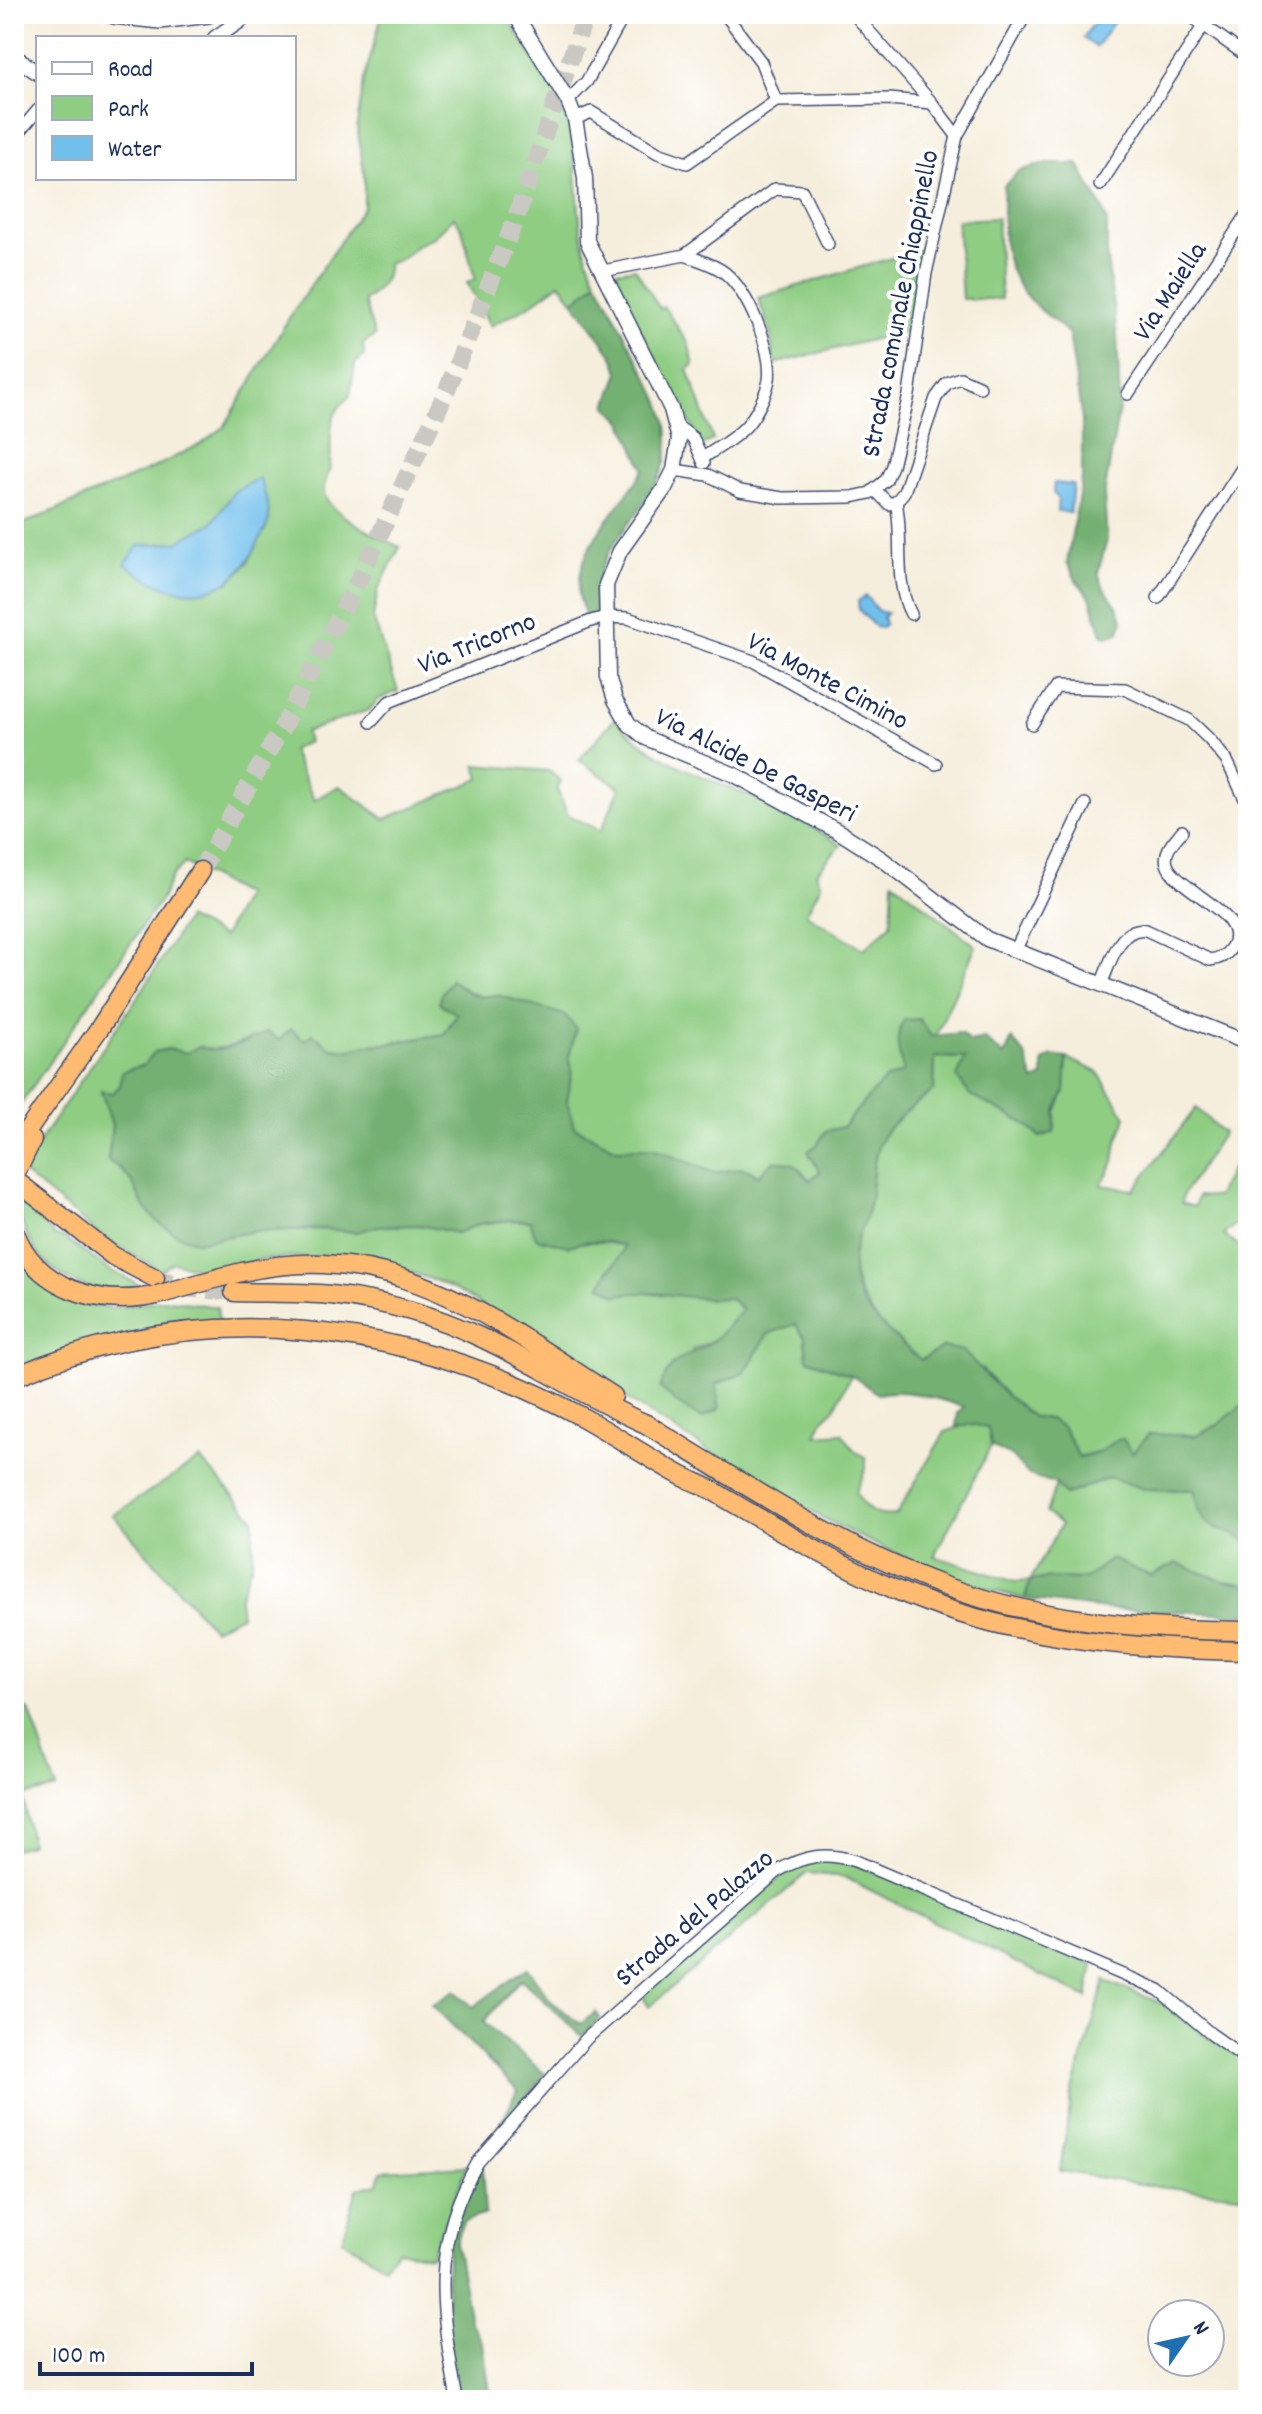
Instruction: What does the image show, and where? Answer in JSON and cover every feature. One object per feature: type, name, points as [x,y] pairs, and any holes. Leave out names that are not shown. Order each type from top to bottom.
[{"type":"highway","points":[[17,1142],[70,1070],[200,871]]},
{"type":"highway","points":[[70,1070],[68,1090],[29,1144],[17,1181],[102,1249],[156,1287]]},
{"type":"highway","points":[[14,1230],[26,1256],[37,1269],[73,1291],[89,1296],[127,1299],[156,1287],[228,1284],[349,1297],[390,1306],[480,1337],[646,1424],[831,1535],[884,1562],[946,1586],[1061,1616],[1171,1628],[1248,1631]]},
{"type":"highway","points":[[228,1284],[270,1265],[313,1263],[353,1265],[412,1280],[459,1300],[511,1330],[619,1400],[646,1424]]},
{"type":"highway","points":[[434,1320],[561,1392],[796,1540],[894,1589],[993,1623],[1056,1637],[1170,1649],[1248,1651]]},
{"type":"highway","points":[[14,1377],[96,1350],[190,1332],[276,1328],[363,1337],[433,1354],[505,1380],[582,1417],[682,1476],[711,1489]]},
{"type":"street","points":[[216,36],[250,14]]},
{"type":"street","name":"Via Alcide De Gasperi","points":[[515,14],[568,101],[575,119],[585,178],[587,241],[677,426],[679,445],[674,470],[665,488],[620,551],[611,568],[605,591],[611,690],[624,718],[640,734],[735,775],[823,822],[882,859],[979,934],[1248,1043]]},
{"type":"street","points":[[568,101],[587,81],[625,14]]},
{"type":"street","points":[[725,14],[761,62],[776,101]]},
{"type":"street","points":[[854,14],[957,136]]},
{"type":"street","name":"Strada comunale Chiappinello","points":[[674,470],[708,475],[740,491],[782,498],[846,498],[875,490],[886,480],[909,395],[927,265],[957,136],[1026,14]]},
{"type":"street","points":[[1188,14],[1248,57]]},
{"type":"street","points":[[1100,185],[1211,14]]},
{"type":"street","points":[[110,15],[160,23],[210,15],[213,36]]},
{"type":"street","points":[[14,56],[36,72]]},
{"type":"street","points":[[575,119],[591,112],[658,153],[687,163],[776,101],[889,99],[932,103]]},
{"type":"street","points":[[14,138],[36,112]]},
{"type":"street","points":[[603,271],[685,255],[775,189],[802,191],[828,244]]},
{"type":"street","name":"Via Maiella","points":[[1128,394],[1248,213]]},
{"type":"street","points":[[685,255],[723,271],[735,284],[752,313],[769,366],[766,391],[747,425],[703,458]]},
{"type":"street","points":[[911,614],[902,584],[901,524],[896,502],[907,484],[941,389],[950,381],[960,378],[980,387]]},
{"type":"street","points":[[677,426],[693,438],[708,475]]},
{"type":"street","points":[[1158,598],[1248,459]]},
{"type":"street","points":[[875,490],[885,502],[896,502]]},
{"type":"street","name":"Via Tricorno","points":[[371,722],[389,702],[606,617]]},
{"type":"street","name":"Via Monte Cimino","points":[[606,617],[628,618],[753,661],[936,764]]},
{"type":"street","points":[[1032,724],[1056,687],[1125,689],[1189,720],[1199,729],[1227,761],[1248,805]]},
{"type":"street","points":[[1015,951],[1085,804]]},
{"type":"street","points":[[1101,985],[1119,946],[1127,934],[1136,929],[1146,930],[1210,960],[1219,959],[1232,947],[1235,933],[1229,922],[1174,876],[1167,865],[1168,851],[1182,831]]},
{"type":"street","name":"Strada del Palazzo","points":[[457,2400],[446,2336],[442,2264],[452,2219],[478,2162],[587,2038],[778,1871],[795,1861],[835,1855],[855,1861],[1159,1990],[1211,2034],[1248,2060]]},
{"type":"green space","points":[[382,14],[505,14],[552,88],[567,120],[574,152],[584,246],[597,281],[574,302],[560,283],[529,306],[490,326],[467,283],[475,279],[462,229],[454,217],[434,237],[417,245],[403,258],[388,264],[381,285],[364,301],[375,336],[363,344],[364,355],[355,364],[350,396],[335,414],[332,423],[329,471],[324,493],[332,507],[340,513],[400,547],[378,590],[373,618],[398,691],[379,699],[369,710],[305,732],[308,742],[291,750],[314,800],[339,786],[385,819],[480,779],[476,765],[549,771],[561,781],[557,790],[568,815],[601,831],[620,788],[579,760],[615,718],[651,750],[671,762],[782,810],[841,845],[816,873],[821,885],[806,914],[864,949],[891,924],[893,881],[976,946],[936,1035],[931,1036],[905,1073],[886,1079],[843,1127],[826,1131],[817,1145],[820,1172],[810,1180],[759,1176],[743,1168],[714,1173],[653,1148],[617,1149],[574,1127],[566,1101],[572,1071],[569,1056],[576,1029],[528,1004],[497,995],[483,997],[470,993],[451,980],[457,1013],[444,1034],[350,1050],[331,1048],[313,1034],[304,1040],[287,1032],[280,1040],[256,1037],[228,1047],[187,1053],[169,1049],[155,1052],[144,1065],[122,1072],[120,1086],[112,1094],[102,1092],[112,1125],[108,1161],[120,1168],[134,1183],[142,1203],[197,1242],[255,1231],[324,1229],[356,1232],[378,1226],[420,1225],[457,1233],[479,1224],[512,1220],[530,1221],[568,1246],[596,1242],[624,1247],[620,1258],[607,1271],[636,1291],[657,1295],[679,1293],[707,1299],[730,1298],[743,1310],[714,1340],[692,1350],[716,1384],[744,1373],[768,1334],[795,1323],[805,1338],[807,1359],[851,1375],[834,1409],[823,1419],[816,1435],[842,1433],[855,1451],[866,1458],[866,1468],[856,1492],[872,1511],[896,1515],[945,1432],[969,1424],[988,1427],[991,1446],[934,1556],[1015,1582],[1030,1581],[1025,1599],[923,1565],[826,1519],[732,1466],[467,1296],[439,1282],[365,1261],[294,1257],[258,1260],[215,1272],[173,1262],[161,1270],[101,1236],[23,1173],[33,1151],[143,989],[187,918],[223,937],[245,895],[185,863],[172,876],[161,899],[14,1114],[14,528],[155,467],[201,444],[224,427],[289,318],[364,206],[364,172],[357,125],[364,81]],"holes":[[[235,491],[269,519],[248,563],[228,583],[138,546],[178,542],[212,523]]]},
{"type":"green space","points":[[1044,164],[1078,164],[1107,222],[1107,258],[1117,336],[1120,403],[1104,496],[1107,540],[1098,573],[1123,621],[1118,633],[1108,637],[1102,634],[1090,597],[1067,562],[1082,479],[1082,420],[1069,334],[1023,292],[1005,250],[1004,186],[1019,171]]},
{"type":"green space","points":[[997,218],[1001,299],[962,299],[957,220]]},
{"type":"green space","points":[[925,248],[911,330],[774,364],[770,331],[758,298]]},
{"type":"green space","points":[[635,268],[660,309],[664,307],[688,343],[694,365],[688,369],[713,440],[702,445],[609,272]]},
{"type":"green space","points":[[597,281],[656,393],[665,415],[668,437],[665,462],[656,484],[603,564],[596,587],[596,615],[587,619],[579,595],[585,559],[592,543],[644,469],[623,422],[607,406],[619,372],[613,356],[574,302]]},
{"type":"green space","points":[[451,980],[482,997],[497,995],[565,1015],[576,1029],[569,1056],[572,1071],[567,1101],[574,1127],[617,1149],[653,1148],[714,1173],[743,1168],[759,1175],[774,1160],[794,1164],[810,1180],[820,1172],[808,1151],[817,1145],[826,1131],[843,1127],[886,1079],[904,1072],[898,1039],[904,1020],[919,1019],[931,1036],[961,1033],[969,1042],[985,1039],[1004,1056],[1012,1039],[1026,1056],[1034,1081],[1043,1077],[1043,1061],[1052,1056],[1067,1058],[1065,1091],[1056,1111],[1054,1132],[1040,1137],[1024,1123],[970,1095],[957,1077],[965,1058],[935,1057],[934,1090],[898,1119],[885,1133],[878,1147],[869,1206],[854,1251],[858,1295],[875,1318],[921,1360],[944,1347],[963,1351],[1007,1396],[1033,1417],[1049,1419],[1063,1428],[1079,1457],[1101,1451],[1116,1440],[1123,1439],[1132,1453],[1149,1434],[1196,1436],[1218,1425],[1244,1404],[1248,1408],[1248,1542],[1206,1521],[1197,1505],[1194,1490],[1144,1489],[1109,1477],[1065,1495],[1056,1484],[1029,1475],[1011,1456],[991,1446],[988,1427],[969,1424],[956,1427],[958,1413],[964,1407],[910,1393],[878,1394],[851,1375],[807,1359],[805,1338],[795,1324],[768,1334],[744,1373],[716,1384],[720,1409],[701,1418],[679,1405],[660,1388],[677,1361],[716,1338],[742,1310],[730,1298],[644,1293],[616,1295],[601,1285],[624,1246],[586,1241],[568,1246],[536,1238],[530,1221],[512,1220],[479,1224],[457,1233],[420,1225],[378,1226],[356,1232],[324,1229],[255,1231],[197,1242],[178,1235],[156,1221],[142,1203],[133,1183],[120,1168],[108,1161],[112,1125],[101,1091],[112,1093],[120,1086],[122,1072],[144,1065],[155,1052],[169,1049],[187,1053],[199,1046],[224,1048],[267,1032],[280,1040],[291,1029],[304,1040],[313,1034],[331,1048],[350,1050],[444,1034],[457,1014],[439,1003]]},
{"type":"green space","points":[[935,1057],[965,1058],[970,1095],[1024,1123],[1040,1137],[1054,1132],[1056,1111],[1065,1091],[1067,1058],[1098,1072],[1126,1117],[1114,1162],[1101,1185],[1134,1190],[1196,1108],[1223,1133],[1184,1193],[1181,1203],[1194,1207],[1198,1196],[1216,1197],[1231,1169],[1248,1157],[1248,1214],[1223,1235],[1248,1252],[1248,1408],[1244,1404],[1218,1425],[1196,1436],[1182,1434],[1131,1454],[1116,1440],[1101,1451],[1078,1457],[1063,1428],[1049,1419],[1033,1417],[1007,1396],[982,1369],[944,1347],[921,1360],[874,1317],[858,1290],[853,1259],[869,1206],[874,1164],[885,1133],[934,1090]]},
{"type":"green space","points":[[19,1200],[46,1222],[46,1227],[55,1236],[64,1238],[109,1270],[142,1286],[121,1291],[99,1290],[78,1284],[59,1273],[43,1259],[30,1241],[22,1222]]},
{"type":"green space","points":[[14,1250],[33,1275],[72,1300],[102,1307],[162,1300],[186,1302],[217,1307],[219,1322],[14,1370]]},
{"type":"green space","points":[[200,1459],[254,1518],[252,1563],[239,1599],[241,1615],[213,1629],[113,1515]]},
{"type":"green space","points":[[1109,1477],[1144,1489],[1195,1490],[1197,1504],[1205,1520],[1248,1542],[1248,1585],[1224,1581],[1176,1564],[1151,1576],[1111,1559],[1085,1579],[1030,1581],[1061,1525],[1046,1513],[1056,1484],[1066,1495]]},
{"type":"green space","points":[[1111,1559],[1151,1576],[1176,1563],[1224,1581],[1248,1585],[1248,1614],[1106,1609],[1025,1599],[1030,1581],[1085,1579]]},
{"type":"green space","points":[[14,1709],[29,1709],[56,1788],[23,1796],[31,1845],[14,1849]]},
{"type":"green space","points":[[829,1858],[853,1863],[1093,1964],[1087,1998],[844,1877],[807,1873],[649,2007],[642,1995],[787,1872],[806,1862]]},
{"type":"green space","points":[[527,1968],[551,2001],[581,2024],[596,2012],[600,2018],[582,2036],[521,1979],[483,2022],[545,2074],[485,2150],[518,2091],[432,2005],[455,1991],[473,2007]]},
{"type":"green space","points":[[1105,1981],[1161,2003],[1209,2039],[1248,2061],[1248,2196],[1139,2184],[1060,2171],[1072,2094]]},
{"type":"green space","points":[[482,2164],[485,2214],[463,2222],[456,2244],[470,2321],[483,2343],[491,2400],[457,2400],[446,2336],[447,2238]]},
{"type":"green space","points":[[467,2166],[431,2256],[397,2250],[384,2266],[342,2240],[357,2189],[378,2184],[381,2171]]},
{"type":"water","points":[[1100,14],[1113,23],[1096,47],[1083,38]]},
{"type":"water","points":[[260,478],[268,505],[267,524],[246,564],[232,578],[216,587],[181,591],[144,577],[125,564],[138,546],[178,542],[212,523],[235,491]]},
{"type":"water","points":[[1054,483],[1073,485],[1070,513],[1057,511]]},
{"type":"water","points":[[866,596],[878,611],[887,613],[883,617],[885,624],[882,628],[875,627],[859,610],[858,601]]},
{"type":"tunnel","points":[[200,871],[283,726],[362,573],[447,390],[514,223],[586,14]]},
{"type":"tunnel","points":[[155,1278],[194,1289],[234,1292]]}]
